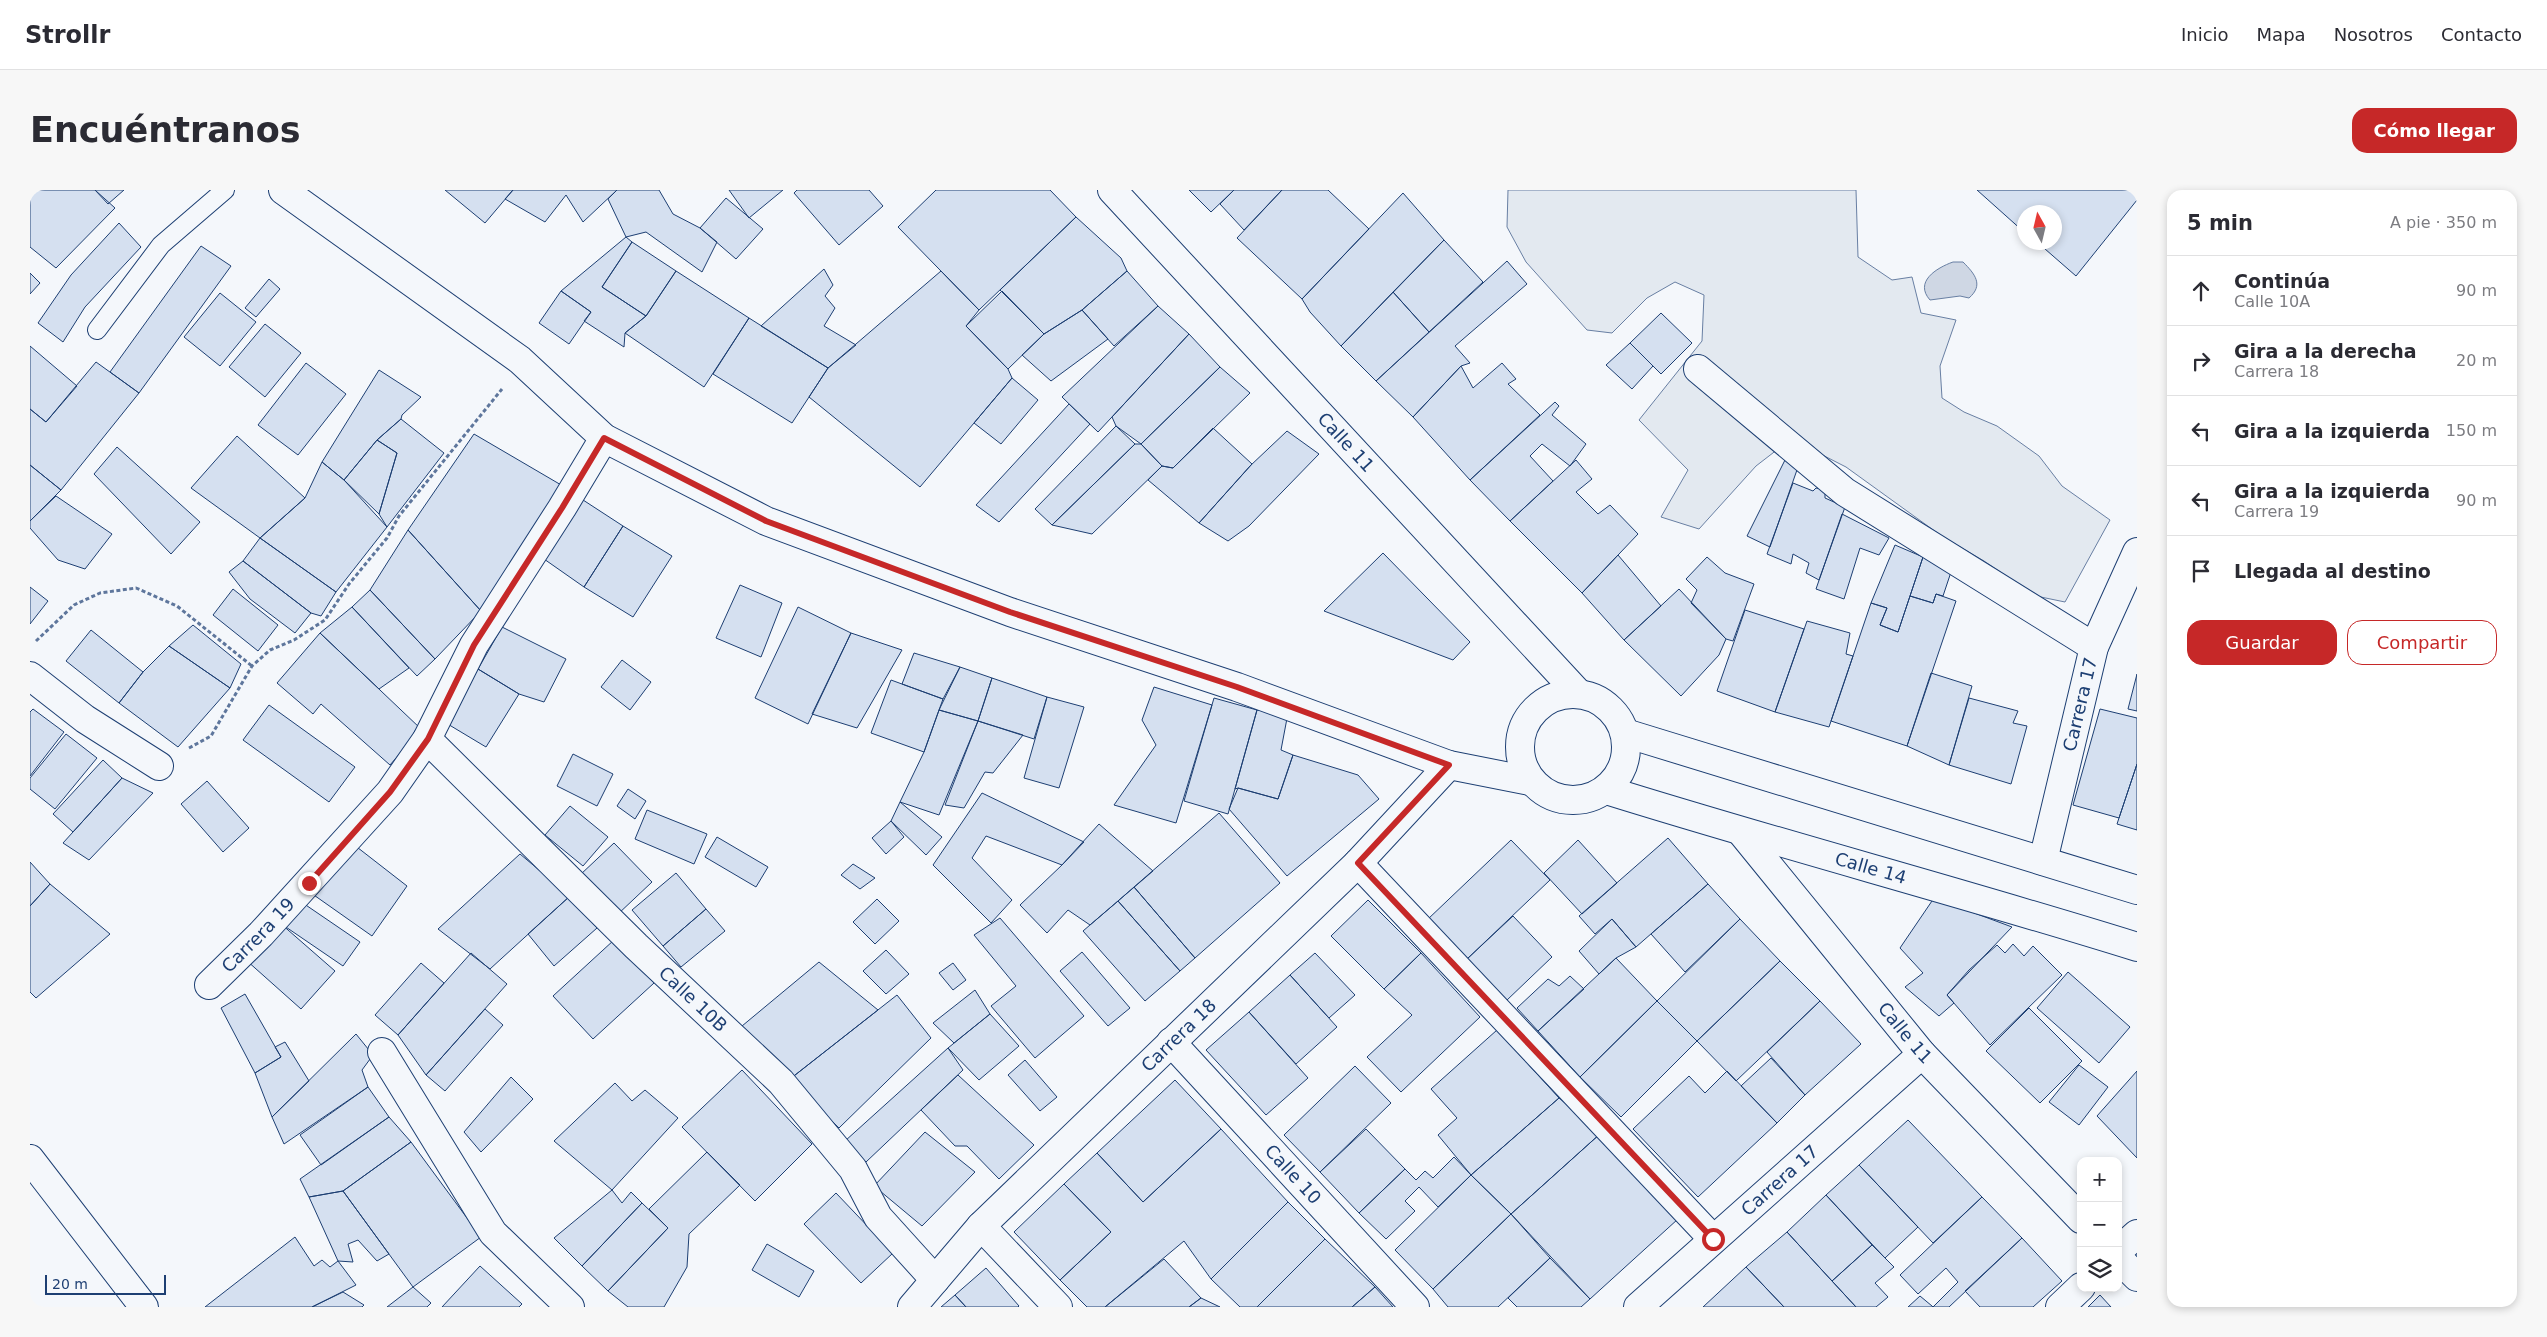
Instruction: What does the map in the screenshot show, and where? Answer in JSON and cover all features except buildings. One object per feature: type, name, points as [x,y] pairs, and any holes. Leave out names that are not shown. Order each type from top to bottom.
[{"type":"street","name":"Calle 11","points":[[1112,190],[1580,694]]},
{"type":"street","points":[[292,192],[520,360],[604,438],[766,521],[1010,612],[1237,687],[1449,765],[1530,780]]},
{"type":"street","points":[[1698,370],[1846,492],[2094,647]]},
{"type":"street","name":"Carrera 19","points":[[209,985],[262,934],[384,799],[428,739],[474,645],[562,508],[604,438]]},
{"type":"street","name":"Carrera 17","points":[[2042,861],[2094,647],[2137,552]]},
{"type":"street","points":[[30,676],[85,720],[159,766]]},
{"type":"street","points":[[1580,694],[1600,701],[1616,715],[1625,734],[1627,754],[1620,774],[1606,790],[1587,800],[1565,801],[1546,794],[1530,780],[1520,762],[1519,740],[1526,720],[1540,704],[1559,695],[1580,694]]},
{"type":"street","points":[[1625,734],[2137,890]]},
{"type":"street","name":"Calle 10B","points":[[428,739],[636,946],[781,1082],[853,1170],[878,1216],[935,1280]]},
{"type":"street","name":"Carrera 18","points":[[912,1307],[981,1226],[1358,863],[1449,765]]},
{"type":"street","name":"Calle 14","points":[[1606,790],[1742,833],[2029,913],[2137,946]]},
{"type":"street","name":"Calle 11","points":[[1742,833],[1922,1054],[2077,1215]]},
{"type":"street","points":[[1358,863],[1713,1239]]},
{"type":"street","name":"Calle 10","points":[[1171,1042],[1415,1307]]},
{"type":"street","points":[[382,1052],[493,1233],[570,1307]]},
{"type":"street","name":"Carrera 17","points":[[1638,1307],[1922,1054]]},
{"type":"street","points":[[30,1159],[144,1307]]},
{"type":"street","points":[[981,1226],[1058,1307]]},
{"type":"street","points":[[2122,1247],[2137,1234]]},
{"type":"street","points":[[2122,1262],[2137,1277]]},
{"type":"street","points":[[2060,1307],[2077,1291]]},
{"type":"lane","points":[[96,330],[160,245],[226,190]]},
{"type":"path","points":[[159,766],[211,736],[252,666],[270,650],[294,640],[325,620],[349,584],[387,538],[399,516],[496,399],[520,360]]},
{"type":"path","points":[[30,647],[74,605],[100,593],[136,588],[177,606],[252,666]]},
{"type":"shaded area","points":[[1508,190],[1856,190],[1858,257],[1892,280],[1912,277],[1921,313],[1956,320],[1940,366],[1942,398],[1964,412],[1997,426],[2039,456],[2062,486],[2110,520],[2065,602],[2036,596],[1984,561],[1943,537],[1846,467],[1791,439],[1756,466],[1699,529],[1661,517],[1688,470],[1639,420],[1702,341],[1704,295],[1675,282],[1647,298],[1612,333],[1587,330],[1526,262],[1507,227]]},
{"type":"shaded area","points":[[1953,262],[1963,262],[1974,275],[1977,284],[1974,293],[1969,298],[1960,296],[1930,300],[1924,287],[1929,276]]},
{"type":"route","points":[[309,883],[390,792],[428,739],[474,645],[562,508],[604,438],[766,521],[1010,612],[1237,687],[1449,765],[1358,863],[1713,1239]]}]
